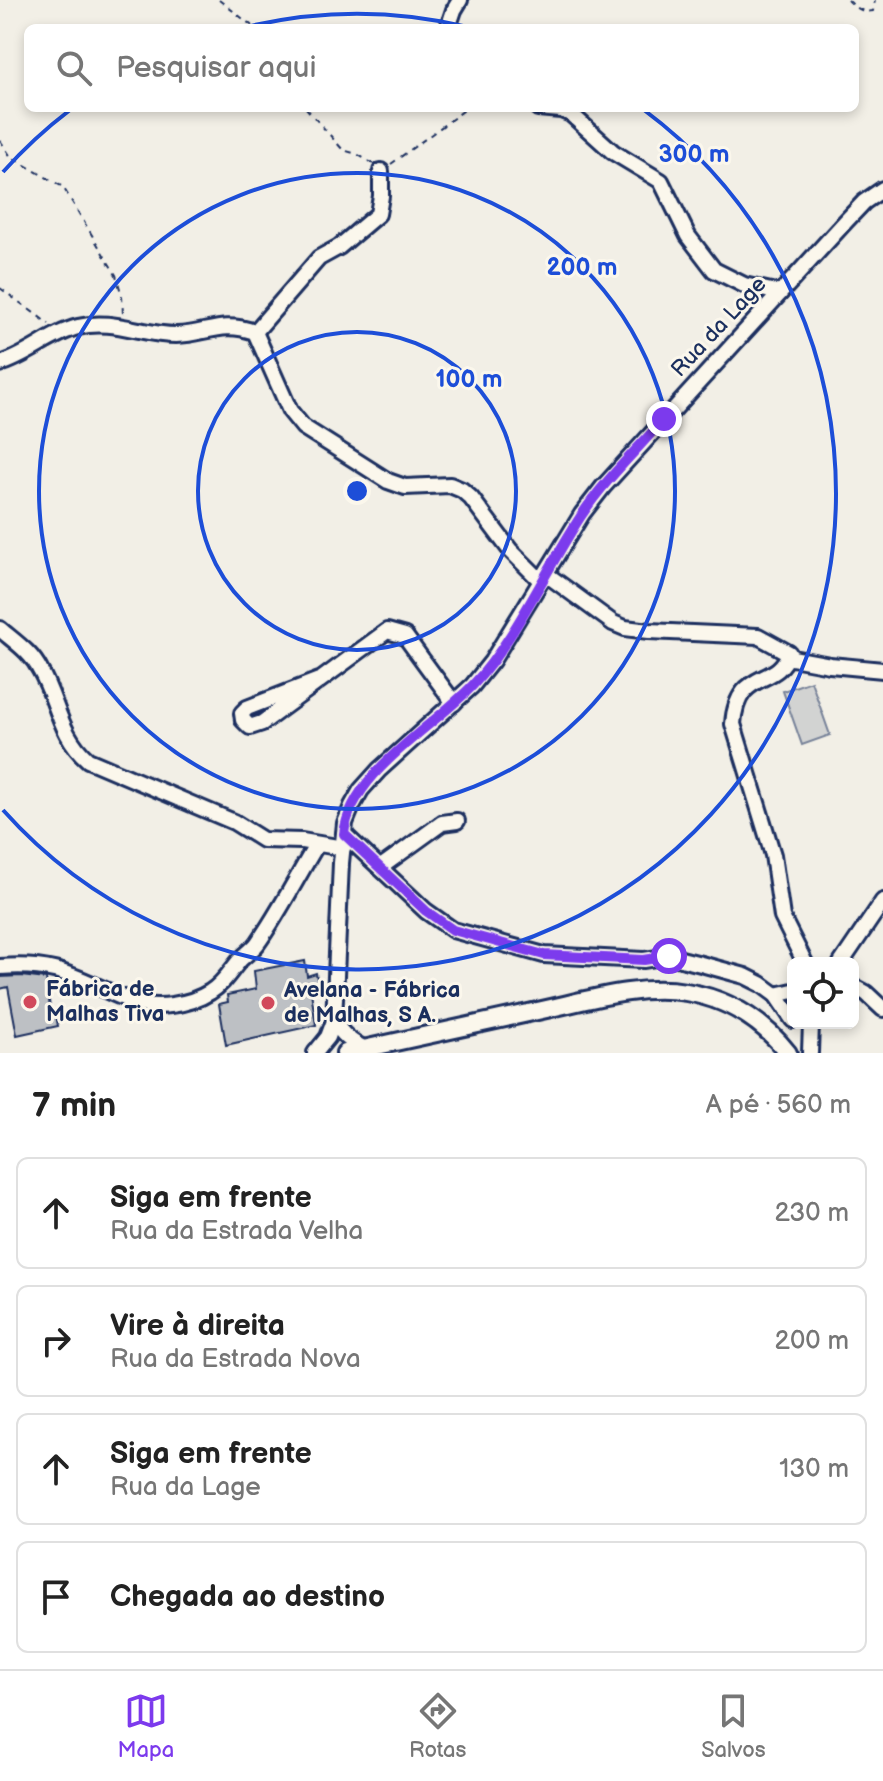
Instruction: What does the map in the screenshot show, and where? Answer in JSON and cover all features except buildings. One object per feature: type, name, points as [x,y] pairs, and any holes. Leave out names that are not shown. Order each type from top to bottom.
[{"type":"main road","points":[[345,1053],[600,997],[663,990],[696,994],[734,1006],[769,1031],[788,1053]]},
{"type":"street","points":[[449,24],[460,0]]},
{"type":"street","points":[[560,112],[571,114],[613,152],[661,181],[688,236],[714,270],[744,285],[780,293]]},
{"type":"street","points":[[255,332],[308,268],[378,214],[381,171]]},
{"type":"street","name":"Rua da Lage","points":[[334,1021],[343,841],[349,814],[361,790],[472,686],[492,661],[582,514],[603,487],[864,202],[883,189]]},
{"type":"street","points":[[0,364],[18,359],[58,334],[101,322],[177,335],[238,326],[255,332],[290,411],[303,427],[388,481],[405,487],[450,485],[462,490],[510,550],[544,578],[613,623],[649,631],[758,636],[789,653],[785,663],[743,691],[734,706],[733,724],[740,756],[773,855],[782,917],[802,957]]},
{"type":"street","points":[[0,629],[28,652],[41,671],[64,731],[75,749],[88,760],[234,822],[263,840],[317,844],[343,841],[381,867],[426,911],[453,930],[544,955],[644,960],[669,956],[745,976],[776,995],[787,1011]]},
{"type":"street","points":[[319,680],[247,708],[242,713],[243,720],[250,727],[262,723],[387,631],[405,636],[454,703]]},
{"type":"street","points":[[787,657],[883,670]]},
{"type":"street","points":[[381,867],[442,823],[457,821]]},
{"type":"street","points":[[0,967],[23,965],[54,968],[136,1003],[153,1006],[194,1000],[218,986],[256,945],[317,844]]},
{"type":"street","points":[[845,957],[883,901]]},
{"type":"street","points":[[859,989],[883,1009]]},
{"type":"street","points":[[776,995],[787,992]]},
{"type":"street","points":[[334,1021],[341,1033],[362,1051]]},
{"type":"street","points":[[315,1053],[328,1037],[334,1021]]},
{"type":"street","points":[[799,1029],[810,1048]]},
{"type":"path","points":[[219,0],[250,24]]},
{"type":"path","points":[[848,0],[859,10],[867,12],[873,11],[875,0]]},
{"type":"path","points":[[310,112],[343,150],[357,154],[381,171],[462,112]]},
{"type":"path","points":[[0,140],[11,157],[56,181],[70,198],[116,275],[122,296],[122,326]]},
{"type":"path","points":[[0,288],[52,326],[58,334]]},
{"type":"shaded area","points":[[811,681],[830,735],[802,745],[783,691]]},
{"type":"place","name":"Fábrica de Malhas Tiva","points":[[30,1002]]},
{"type":"place","name":"Avelana - Fábrica de Malhas, S A.","points":[[268,1003]]},
{"type":"route","points":[[664,419],[582,514],[492,661],[472,686],[361,790],[345,823],[344,834],[372,857],[426,911],[453,930],[544,955],[611,960],[669,956]]}]
